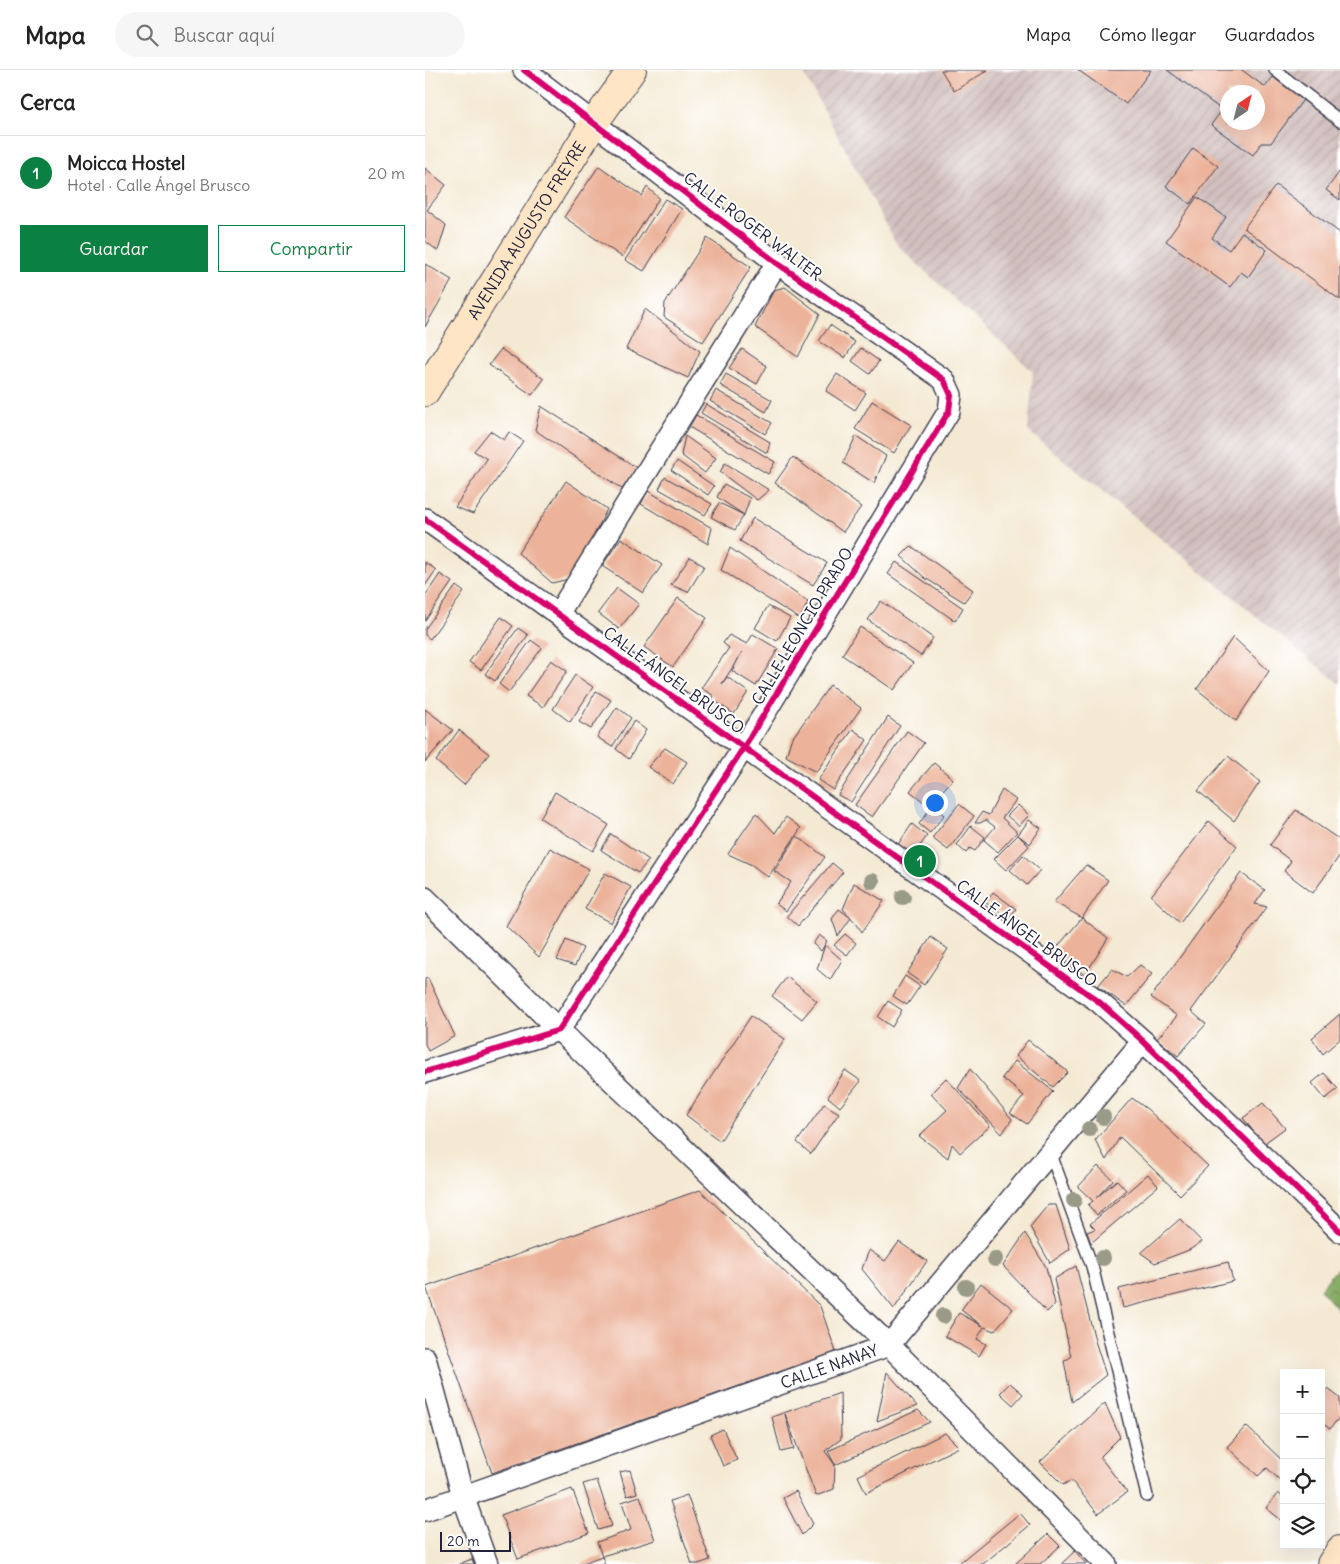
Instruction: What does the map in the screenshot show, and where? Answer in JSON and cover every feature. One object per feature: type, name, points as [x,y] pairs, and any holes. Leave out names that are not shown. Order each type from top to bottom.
[{"type":"main road","name":"AVENIDA AUGUSTO FREYRE","points":[[425,392],[594,123],[632,70]]},
{"type":"street","name":"CALLE ROGER WALTER","points":[[524,70],[777,263],[944,380],[951,395],[949,411]]},
{"type":"street","points":[[558,614],[777,263]]},
{"type":"street","name":"CALLE LEONCIO PRADO","points":[[559,1030],[744,747],[949,411]]},
{"type":"street","name":"CALLE ÁNGEL BRUSCO","points":[[425,519],[1098,1001],[1143,1041],[1340,1232]]},
{"type":"street","points":[[425,898],[559,1030],[889,1345],[1106,1564]]},
{"type":"street","points":[[425,1072],[559,1030]]},
{"type":"street","name":"CALLE NANAY","points":[[425,1510],[889,1345],[1143,1041]]},
{"type":"street","points":[[425,1358],[463,1496],[487,1564]]},
{"type":"lane","points":[[1275,70],[1340,120]]},
{"type":"lane","points":[[1050,1152],[1093,1266],[1147,1496]]},
{"type":"shaded area","points":[[802,70],[1340,70],[1340,684],[1028,431],[1033,372],[897,245]]},
{"type":"green space","points":[[1340,1265],[1340,1312],[1320,1289]]},
{"type":"building","points":[[941,70],[988,70],[954,91]]},
{"type":"building","points":[[1078,70],[1151,70],[1126,104]]},
{"type":"building","points":[[1167,70],[1242,70],[1262,85],[1220,85],[1220,109]]},
{"type":"building","points":[[1273,77],[1303,100],[1271,143],[1261,143],[1253,155],[1211,125],[1220,113],[1220,130],[1265,130],[1265,87]]},
{"type":"building","points":[[1193,148],[1218,166],[1190,204],[1166,186]]},
{"type":"building","points":[[599,166],[642,196],[647,187],[659,198],[622,257],[564,217]]},
{"type":"building","points":[[425,168],[446,185],[427,210],[446,225],[438,251],[425,241]]},
{"type":"building","points":[[1340,171],[1340,200],[1326,190]]},
{"type":"building","points":[[1276,185],[1340,233],[1340,300],[1244,228]]},
{"type":"building","points":[[1197,197],[1226,217],[1212,238],[1229,250],[1242,232],[1267,250],[1248,277],[1241,272],[1230,287],[1166,241]]},
{"type":"building","points":[[665,199],[682,209],[644,271],[625,260]]},
{"type":"building","points":[[707,238],[751,267],[703,342],[664,317],[665,303]]},
{"type":"building","points":[[425,264],[452,280],[425,327]]},
{"type":"building","points":[[785,287],[820,314],[798,357],[755,327],[774,290]]},
{"type":"building","points":[[645,309],[700,351],[688,378],[626,349]]},
{"type":"building","points":[[830,325],[855,342],[845,358],[819,341]]},
{"type":"building","points":[[861,348],[879,361],[870,374],[852,361]]},
{"type":"building","points":[[501,349],[544,379],[532,395],[489,365]]},
{"type":"building","points":[[742,349],[767,366],[757,384],[729,368]]},
{"type":"building","points":[[726,374],[772,400],[766,412],[720,385]]},
{"type":"building","points":[[837,374],[866,393],[855,410],[826,391]]},
{"type":"building","points":[[716,390],[772,423],[765,434],[710,401]]},
{"type":"building","points":[[872,401],[911,425],[894,453],[855,429]]},
{"type":"building","points":[[706,404],[770,442],[767,453],[701,413]]},
{"type":"building","points":[[541,406],[637,468],[622,489],[535,430]]},
{"type":"building","points":[[696,415],[775,462],[768,474],[689,427]]},
{"type":"building","points":[[490,431],[504,440],[509,432],[523,441],[473,514],[455,507],[487,459],[474,451]]},
{"type":"building","points":[[685,436],[716,458],[705,473],[681,455]]},
{"type":"building","points":[[856,436],[886,456],[874,483],[843,463]]},
{"type":"building","points":[[793,457],[861,507],[843,532],[775,483]]},
{"type":"building","points":[[677,461],[714,486],[708,495],[671,470]]},
{"type":"building","points":[[725,463],[769,490],[757,500],[720,472]]},
{"type":"building","points":[[665,477],[712,504],[705,515],[659,489]]},
{"type":"building","points":[[566,481],[607,509],[573,578],[552,583],[518,553]]},
{"type":"building","points":[[724,484],[750,498],[744,515],[717,497]]},
{"type":"building","points":[[648,491],[712,528],[708,544],[641,504]]},
{"type":"building","points":[[719,503],[744,515],[735,530],[711,517]]},
{"type":"building","points":[[753,518],[827,563],[813,585],[740,541]]},
{"type":"building","points":[[621,538],[662,565],[643,593],[602,566]]},
{"type":"building","points":[[911,546],[973,590],[964,602],[925,578],[901,556]]},
{"type":"building","points":[[730,548],[808,602],[800,619],[721,570]]},
{"type":"building","points":[[690,557],[704,566],[688,592],[671,585]]},
{"type":"building","points":[[425,562],[436,570],[425,586]]},
{"type":"building","points":[[896,562],[963,608],[955,621],[888,574]]},
{"type":"building","points":[[440,574],[452,582],[425,621],[425,596]]},
{"type":"building","points":[[456,586],[464,592],[430,639],[425,635],[425,629]]},
{"type":"building","points":[[617,588],[639,604],[619,629],[598,613]]},
{"type":"building","points":[[678,598],[707,618],[673,667],[644,647]]},
{"type":"building","points":[[881,601],[933,638],[921,656],[868,620]]},
{"type":"building","points":[[768,606],[790,618],[777,641],[755,628]]},
{"type":"building","points":[[501,617],[513,626],[481,670],[469,662]]},
{"type":"building","points":[[860,627],[913,663],[894,690],[842,655]]},
{"type":"building","points":[[518,628],[528,635],[495,681],[485,674]]},
{"type":"building","points":[[753,634],[778,649],[756,686],[732,671],[742,652],[722,684],[727,677],[748,692],[734,714],[712,699],[714,696],[701,688],[729,648],[723,643],[729,635],[747,644]]},
{"type":"building","points":[[1233,637],[1269,671],[1236,721],[1197,689]]},
{"type":"building","points":[[531,640],[542,648],[509,692],[499,684]]},
{"type":"building","points":[[551,660],[567,671],[543,707],[526,696]]},
{"type":"building","points":[[575,675],[593,687],[570,722],[553,709]]},
{"type":"building","points":[[830,685],[861,708],[816,772],[786,756],[791,740]]},
{"type":"building","points":[[596,691],[611,700],[591,729],[579,722]]},
{"type":"building","points":[[617,707],[631,718],[612,747],[597,737]]},
{"type":"building","points":[[425,709],[453,730],[425,762]]},
{"type":"building","points":[[888,717],[900,726],[851,802],[838,795]]},
{"type":"building","points":[[634,721],[646,730],[629,759],[616,749]]},
{"type":"building","points":[[853,729],[867,740],[833,790],[818,780]]},
{"type":"building","points":[[459,730],[489,754],[464,785],[436,761]]},
{"type":"building","points":[[907,731],[924,743],[872,817],[855,805]]},
{"type":"building","points":[[665,748],[687,762],[673,784],[648,767]]},
{"type":"building","points":[[1228,756],[1260,782],[1234,821],[1198,791]]},
{"type":"building","points":[[934,763],[953,779],[929,806],[910,791]]},
{"type":"building","points":[[1002,790],[1016,800],[1002,818],[1017,832],[998,852],[984,840],[995,827],[986,820],[975,823],[982,812],[989,815]]},
{"type":"building","points":[[555,792],[609,825],[593,851],[540,818]]},
{"type":"building","points":[[959,804],[974,816],[948,850],[932,838]]},
{"type":"building","points":[[1018,805],[1029,815],[1019,826],[1007,816]]},
{"type":"building","points":[[932,806],[944,815],[930,833],[919,824]]},
{"type":"building","points":[[1296,810],[1340,840],[1340,855],[1313,893],[1284,871],[1291,861],[1270,845]]},
{"type":"building","points":[[756,813],[775,833],[786,817],[801,828],[768,877],[752,865],[728,854]]},
{"type":"building","points":[[1029,820],[1041,828],[1030,844],[1018,835]]},
{"type":"building","points":[[1209,821],[1237,846],[1180,923],[1151,896]]},
{"type":"building","points":[[912,824],[927,836],[912,857],[897,846]]},
{"type":"building","points":[[971,826],[985,837],[975,851],[970,848],[966,853],[957,845]]},
{"type":"building","points":[[611,834],[649,860],[638,873],[601,850]]},
{"type":"building","points":[[1018,835],[1029,846],[1006,870],[994,859]]},
{"type":"building","points":[[797,836],[825,857],[786,911],[776,904],[791,882],[774,871]]},
{"type":"building","points":[[550,848],[589,869],[539,957],[506,926]]},
{"type":"building","points":[[1023,855],[1040,870],[1027,885],[1010,870]]},
{"type":"building","points":[[832,863],[843,872],[798,926],[787,916]]},
{"type":"building","points":[[1086,865],[1108,880],[1082,918],[1054,902]]},
{"type":"building","points":[[605,873],[631,887],[611,923],[585,909]]},
{"type":"building","points":[[1241,873],[1265,890],[1255,904],[1267,907],[1191,1011],[1206,1024],[1178,1056],[1157,1039],[1177,1016],[1151,997]]},
{"type":"building","points":[[854,883],[884,901],[862,932],[843,909]]},
{"type":"building","points":[[993,892],[1016,909],[1009,918],[986,903]]},
{"type":"building","points":[[839,909],[851,918],[838,936],[832,919]]},
{"type":"building","points":[[1082,918],[1108,938],[1085,975],[1053,952]]},
{"type":"building","points":[[845,934],[856,943],[847,955],[834,945]]},
{"type":"building","points":[[819,935],[827,941],[821,951],[813,944]]},
{"type":"building","points":[[931,937],[948,949],[924,985],[907,973]]},
{"type":"building","points":[[566,940],[583,948],[575,966],[557,960]]},
{"type":"building","points":[[825,945],[842,960],[830,980],[817,969]]},
{"type":"building","points":[[1140,965],[1152,974],[1126,1006],[1098,986],[1112,969],[1127,977]]},
{"type":"building","points":[[905,976],[920,986],[907,1005],[893,996]]},
{"type":"building","points":[[787,977],[817,1001],[802,1019],[772,996]]},
{"type":"building","points":[[428,978],[455,1036],[428,1051],[425,1044],[425,979]]},
{"type":"building","points":[[888,1001],[902,1010],[892,1027],[878,1017]]},
{"type":"building","points":[[1340,1014],[1340,1039],[1323,1054],[1312,1038]]},
{"type":"building","points":[[751,1016],[785,1039],[720,1141],[686,1115]]},
{"type":"building","points":[[1028,1040],[1068,1072],[1053,1087],[1016,1056]]},
{"type":"building","points":[[1015,1061],[1053,1091],[1027,1124],[1010,1113],[1024,1096],[1002,1078]]},
{"type":"building","points":[[970,1069],[1012,1119],[1002,1134],[958,1088]]},
{"type":"building","points":[[845,1070],[861,1081],[840,1107],[828,1097]]},
{"type":"building","points":[[1324,1073],[1338,1089],[1325,1099],[1312,1083]]},
{"type":"building","points":[[946,1078],[990,1126],[960,1153],[952,1144],[948,1158],[919,1136],[947,1110],[931,1093]]},
{"type":"building","points":[[1132,1098],[1147,1109],[1208,1166],[1180,1195],[1120,1137],[1106,1160],[1095,1140]]},
{"type":"building","points":[[1263,1103],[1285,1128],[1266,1142],[1266,1148],[1243,1118]]},
{"type":"building","points":[[824,1104],[839,1113],[811,1154],[797,1142]]},
{"type":"building","points":[[1098,1166],[1113,1180],[1096,1198],[1117,1180],[1126,1190],[1097,1215],[1088,1205],[1093,1201],[1078,1187]]},
{"type":"building","points":[[1148,1174],[1158,1186],[1091,1243],[1087,1232],[1095,1229],[1090,1224]]},
{"type":"building","points":[[700,1190],[820,1306],[836,1352],[492,1473],[426,1287]]},
{"type":"building","points":[[1048,1205],[1056,1205],[1070,1249],[1050,1263],[1030,1227]]},
{"type":"building","points":[[1180,1219],[1202,1242],[1189,1250],[1155,1263],[1141,1253]]},
{"type":"building","points":[[1025,1233],[1046,1267],[1055,1304],[1047,1312],[1003,1266]]},
{"type":"building","points":[[899,1242],[927,1261],[894,1309],[862,1269],[869,1250],[885,1261]]},
{"type":"building","points":[[1228,1262],[1233,1281],[1123,1308],[1119,1289]]},
{"type":"building","points":[[1076,1266],[1106,1375],[1072,1402],[1064,1361],[1071,1357],[1054,1279]]},
{"type":"building","points":[[981,1283],[1013,1309],[994,1331],[984,1327],[977,1339],[986,1344],[979,1356],[945,1336],[959,1313],[983,1326],[961,1310]]},
{"type":"building","points":[[887,1372],[917,1406],[877,1421]]},
{"type":"building","points":[[1010,1383],[1023,1394],[1013,1405],[1000,1393]]},
{"type":"building","points":[[1328,1389],[1340,1398],[1340,1416],[1330,1429],[1325,1425],[1325,1392]]},
{"type":"building","points":[[840,1393],[841,1439],[825,1451],[835,1465],[834,1489],[816,1496],[785,1414],[794,1449],[781,1452],[772,1417]]},
{"type":"building","points":[[1105,1403],[1120,1437],[1100,1457],[1127,1492],[1098,1514],[1071,1480],[1063,1485],[1040,1462]]},
{"type":"building","points":[[918,1410],[930,1422],[835,1465],[828,1451]]},
{"type":"building","points":[[1246,1426],[1280,1458],[1280,1480],[1267,1468],[1258,1476],[1227,1447]]},
{"type":"building","points":[[723,1429],[737,1460],[723,1466],[710,1435]]},
{"type":"building","points":[[945,1433],[959,1447],[866,1493],[858,1476]]},
{"type":"building","points":[[630,1470],[637,1493],[627,1496],[620,1472]]},
{"type":"building","points":[[597,1480],[612,1526],[598,1530],[583,1484]]},
{"type":"building","points":[[572,1489],[589,1533],[518,1559],[501,1515]]},
{"type":"building","points":[[796,1491],[813,1524],[802,1535],[783,1498]]},
{"type":"building","points":[[1278,1493],[1280,1495],[1280,1519],[1266,1508]]},
{"type":"building","points":[[687,1495],[710,1560],[698,1564],[692,1564],[670,1501]]},
{"type":"building","points":[[640,1496],[655,1540],[602,1556],[597,1542],[631,1530],[622,1502]]},
{"type":"building","points":[[1020,1513],[1030,1525],[983,1564],[959,1563]]},
{"type":"building","points":[[1048,1534],[1060,1546],[1040,1564],[1015,1564]]},
{"type":"building","points":[[1075,1551],[1086,1564],[1061,1564]]},
{"type":"building","points":[[602,1556],[605,1564],[580,1564]]},
{"type":"building","points":[[472,1559],[474,1564],[459,1564]]},
{"type":"cycle path","points":[[425,1072],[559,1030],[744,747],[949,411],[951,395],[944,380],[777,263],[524,70]]},
{"type":"cycle path","points":[[425,519],[1098,1001],[1143,1041],[1340,1231]]},
{"type":"place","name":"Moicca Hostel","points":[[920,861]]}]
